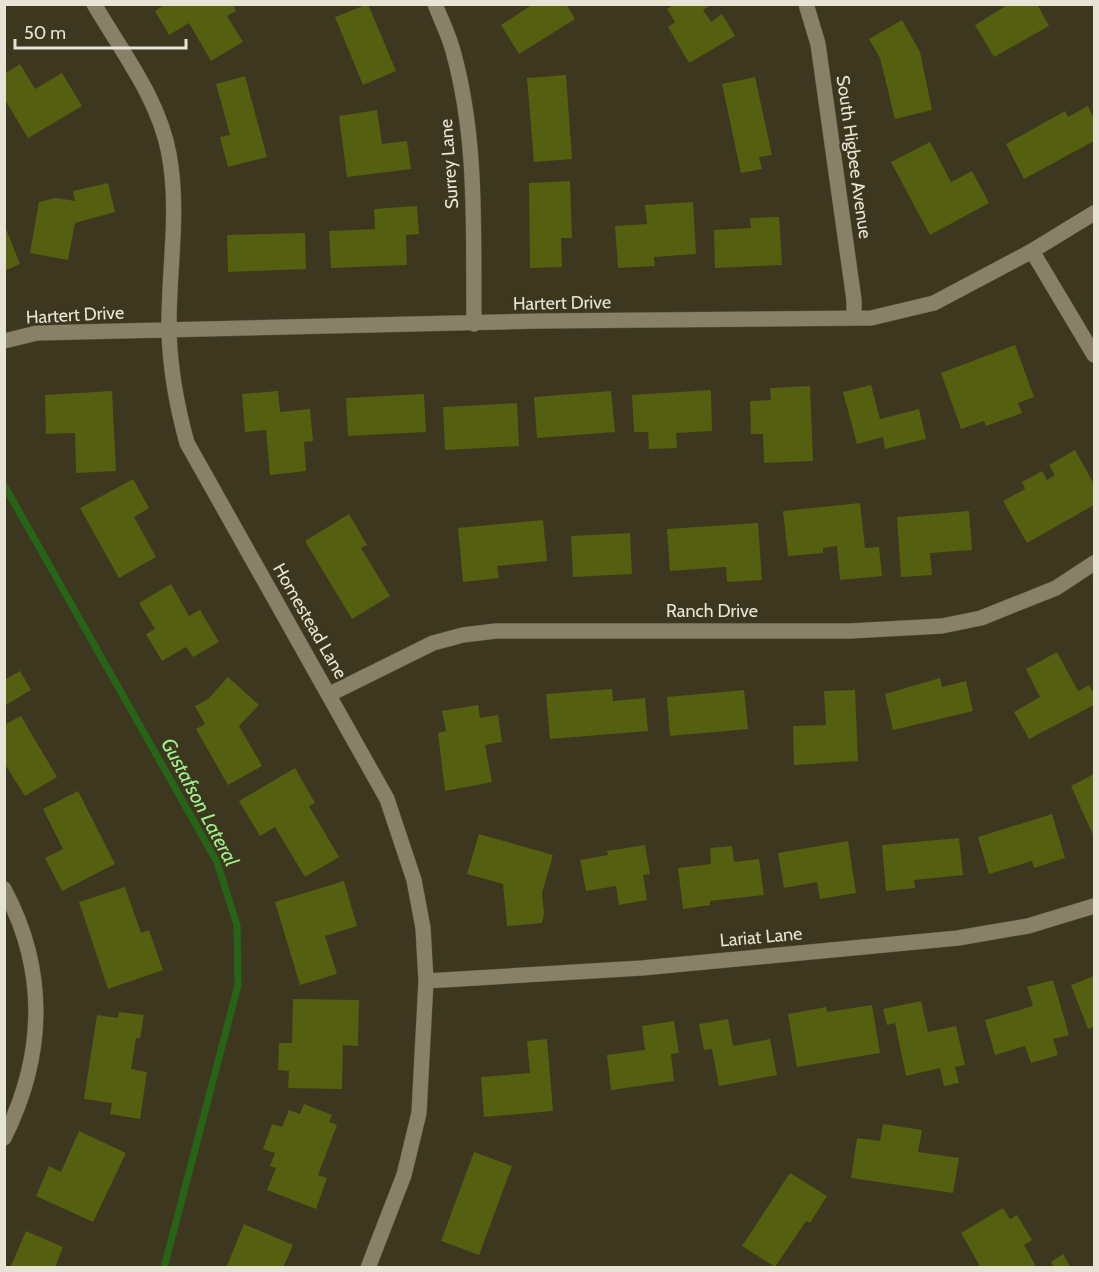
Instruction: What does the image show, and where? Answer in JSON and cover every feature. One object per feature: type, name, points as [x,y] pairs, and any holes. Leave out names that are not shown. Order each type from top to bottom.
[{"type":"street","name":"Homestead Lane","points":[[94,4],[155,107],[169,153],[174,187],[169,331],[177,407],[187,443],[387,799],[414,880],[423,928],[426,981],[419,1113],[404,1175],[368,1268]]},
{"type":"street","name":"Surrey Lane","points":[[435,4],[453,49],[462,92],[473,171],[474,324]]},
{"type":"street","name":"South Higbee Avenue","points":[[806,4],[818,45],[854,300],[854,317]]},
{"type":"street","name":"Hartert Drive","points":[[4,341],[37,333],[541,321],[761,321],[871,318],[934,303],[1032,251],[1095,213]]},
{"type":"street","points":[[1032,251],[1095,355]]},
{"type":"street","name":"Ranch Drive","points":[[330,694],[433,644],[463,635],[496,631],[850,631],[942,626],[992,614],[1056,588],[1095,563]]},
{"type":"street","points":[[4,889],[22,929],[38,1002],[28,1076],[20,1108],[4,1138]]},
{"type":"street","name":"Lariat Lane","points":[[426,981],[642,968],[958,938],[1028,926],[1095,906]]},
{"type":"building","points":[[166,4],[233,4],[236,11],[227,16],[243,42],[211,61],[189,23],[169,35],[155,11]]},
{"type":"building","points":[[368,4],[396,71],[363,85],[335,17]]},
{"type":"building","points":[[533,4],[566,4],[575,19],[519,54],[501,25]]},
{"type":"building","points":[[675,4],[712,4],[703,10],[711,22],[722,14],[735,36],[689,63],[668,27],[675,22],[667,9]]},
{"type":"building","points":[[1009,4],[1037,4],[1049,26],[994,57],[975,25]]},
{"type":"building","points":[[902,20],[920,52],[932,110],[895,119],[880,58],[869,39]]},
{"type":"building","points":[[20,64],[35,89],[62,73],[82,106],[28,138],[4,98],[4,74]]},
{"type":"building","points":[[566,75],[572,159],[534,162],[527,78]]},
{"type":"building","points":[[245,76],[267,157],[228,167],[220,137],[230,135],[216,84]]},
{"type":"building","points":[[755,77],[772,155],[759,157],[762,169],[741,173],[722,84]]},
{"type":"building","points":[[1088,106],[1094,119],[1094,141],[1024,179],[1006,144],[1065,111],[1068,117]]},
{"type":"building","points":[[377,110],[382,144],[407,141],[411,169],[347,177],[339,116]]},
{"type":"building","points":[[930,142],[951,182],[972,171],[989,203],[930,235],[891,162]]},
{"type":"building","points":[[570,181],[572,238],[561,238],[562,267],[530,268],[529,183]]},
{"type":"building","points":[[108,183],[115,212],[75,223],[68,260],[30,253],[39,202],[56,198],[75,201],[73,191]]},
{"type":"building","points":[[693,202],[696,254],[654,257],[655,266],[618,268],[615,226],[647,224],[645,205]]},
{"type":"building","points":[[417,206],[419,234],[406,235],[407,265],[331,268],[329,231],[375,229],[374,209]]},
{"type":"building","points":[[779,217],[782,265],[715,268],[714,230],[751,228],[750,218]]},
{"type":"building","points":[[4,224],[20,264],[4,271]]},
{"type":"building","points":[[305,233],[306,269],[228,272],[227,235]]},
{"type":"building","points":[[1015,345],[1034,397],[1018,403],[1022,413],[986,426],[984,421],[961,429],[941,373]]},
{"type":"building","points":[[871,385],[880,419],[919,409],[926,439],[885,449],[883,437],[857,444],[843,392]]},
{"type":"building","points":[[810,386],[813,461],[764,463],[763,434],[751,434],[750,401],[771,400],[770,388]]},
{"type":"building","points":[[711,390],[712,431],[676,433],[677,448],[649,449],[648,432],[634,432],[632,395]]},
{"type":"building","points":[[112,391],[116,471],[76,473],[75,433],[46,434],[45,395]]},
{"type":"building","points":[[278,391],[280,412],[310,409],[313,441],[304,442],[306,471],[270,475],[266,430],[245,432],[242,394]]},
{"type":"building","points":[[611,391],[615,432],[537,438],[534,397]]},
{"type":"building","points":[[424,394],[426,432],[348,436],[346,398]]},
{"type":"building","points":[[517,403],[519,446],[445,450],[443,407]]},
{"type":"building","points":[[1075,450],[1094,484],[1094,505],[1027,543],[1003,501],[1025,489],[1022,482],[1042,471],[1047,480],[1055,475],[1049,465]]},
{"type":"building","points":[[133,479],[149,508],[134,517],[156,557],[119,578],[80,508]]},
{"type":"building","points":[[860,503],[865,548],[879,547],[882,576],[840,580],[837,546],[823,548],[823,553],[788,556],[783,511]]},
{"type":"building","points":[[969,511],[972,550],[930,553],[932,575],[901,577],[897,517]]},
{"type":"building","points":[[349,514],[367,545],[361,548],[390,596],[352,619],[305,541]]},
{"type":"building","points":[[543,520],[547,561],[497,566],[499,578],[463,582],[458,528]]},
{"type":"building","points":[[758,523],[762,580],[727,582],[726,567],[670,571],[667,529]]},
{"type":"building","points":[[630,533],[632,574],[573,577],[571,536]]},
{"type":"building","points":[[171,584],[189,616],[200,610],[219,642],[193,657],[186,647],[162,661],[146,634],[155,629],[139,603]]},
{"type":"building","points":[[1057,652],[1078,691],[1089,685],[1094,694],[1094,705],[1029,739],[1014,712],[1040,697],[1026,669]]},
{"type":"building","points":[[20,671],[31,690],[4,706],[4,680]]},
{"type":"building","points":[[228,677],[259,705],[239,726],[262,766],[228,785],[196,729],[205,724],[195,706],[208,699]]},
{"type":"building","points":[[940,678],[942,687],[966,681],[973,711],[893,730],[885,694]]},
{"type":"building","points":[[612,689],[613,701],[645,698],[648,731],[550,739],[546,694]]},
{"type":"building","points":[[744,690],[748,729],[670,736],[667,697]]},
{"type":"building","points":[[855,690],[858,761],[794,765],[793,726],[826,725],[824,691]]},
{"type":"building","points":[[478,705],[480,718],[498,715],[502,742],[485,745],[492,782],[445,791],[438,733],[446,731],[442,711]]},
{"type":"building","points":[[21,716],[57,777],[25,796],[4,763],[4,725]]},
{"type":"building","points":[[295,768],[315,803],[309,806],[339,857],[305,877],[275,827],[260,836],[239,801]]},
{"type":"building","points":[[1094,774],[1094,837],[1071,786]]},
{"type":"building","points":[[78,791],[115,864],[62,891],[45,858],[63,849],[43,809]]},
{"type":"building","points":[[1052,814],[1065,858],[1034,868],[1032,861],[989,874],[978,837]]},
{"type":"building","points":[[479,834],[553,855],[542,893],[544,914],[542,923],[507,926],[503,884],[467,874]]},
{"type":"building","points":[[959,838],[963,875],[914,880],[915,888],[886,891],[882,845]]},
{"type":"building","points":[[848,841],[856,893],[820,899],[817,882],[784,888],[778,853]]},
{"type":"building","points":[[645,845],[650,874],[643,875],[647,900],[619,905],[616,886],[586,891],[580,860],[608,855],[607,851]]},
{"type":"building","points":[[732,846],[734,862],[759,859],[764,895],[710,901],[710,905],[683,909],[678,868],[711,864],[710,848]]},
{"type":"building","points":[[344,881],[357,926],[325,936],[337,974],[300,985],[275,902]]},
{"type":"building","points":[[125,887],[141,933],[149,930],[163,970],[108,989],[79,902]]},
{"type":"building","points":[[1094,976],[1094,1027],[1088,1029],[1071,985]]},
{"type":"building","points":[[1053,980],[1069,1035],[1053,1039],[1058,1055],[1031,1063],[1025,1046],[995,1055],[985,1020],[1033,1006],[1027,987]]},
{"type":"building","points":[[293,999],[359,1000],[358,1046],[343,1045],[342,1089],[288,1088],[289,1071],[278,1070],[279,1043],[292,1043]]},
{"type":"building","points":[[921,1001],[928,1032],[956,1026],[965,1065],[955,1067],[959,1083],[944,1086],[940,1068],[906,1076],[895,1023],[887,1025],[883,1009]]},
{"type":"building","points":[[872,1005],[880,1053],[797,1067],[788,1014],[826,1007],[827,1012]]},
{"type":"building","points":[[119,1012],[144,1015],[140,1038],[136,1038],[131,1069],[147,1072],[140,1119],[110,1114],[112,1103],[84,1099],[97,1015],[118,1018]]},
{"type":"building","points":[[728,1019],[733,1046],[770,1039],[777,1075],[719,1086],[712,1049],[704,1050],[699,1024]]},
{"type":"building","points":[[674,1021],[679,1053],[671,1054],[674,1081],[611,1090],[607,1055],[645,1050],[642,1026]]},
{"type":"building","points":[[547,1039],[553,1111],[484,1117],[481,1077],[530,1073],[527,1041]]},
{"type":"building","points":[[304,1104],[332,1115],[329,1122],[337,1125],[318,1175],[327,1178],[316,1209],[267,1190],[276,1168],[270,1166],[275,1153],[263,1149],[272,1124],[282,1127],[289,1110],[300,1114]]},
{"type":"building","points":[[883,1124],[922,1130],[918,1152],[959,1158],[953,1193],[851,1178],[857,1138],[880,1141]]},
{"type":"building","points":[[79,1131],[126,1153],[93,1222],[36,1196],[49,1166],[61,1172]]},
{"type":"building","points":[[474,1152],[512,1166],[479,1255],[441,1241]]},
{"type":"building","points":[[790,1173],[827,1196],[810,1223],[806,1221],[775,1267],[742,1246]]},
{"type":"building","points":[[1003,1208],[1010,1219],[1017,1215],[1032,1240],[1024,1245],[1037,1268],[981,1268],[961,1233]]},
{"type":"building","points":[[244,1224],[293,1245],[283,1268],[226,1268]]},
{"type":"building","points":[[26,1231],[63,1247],[55,1268],[10,1268]]},
{"type":"building","points":[[1063,1254],[1071,1268],[1054,1268],[1051,1262]]},
{"type":"waterway","name":"Gustafson Lateral","points":[[4,485],[217,862],[237,925],[238,985],[164,1268]]}]
